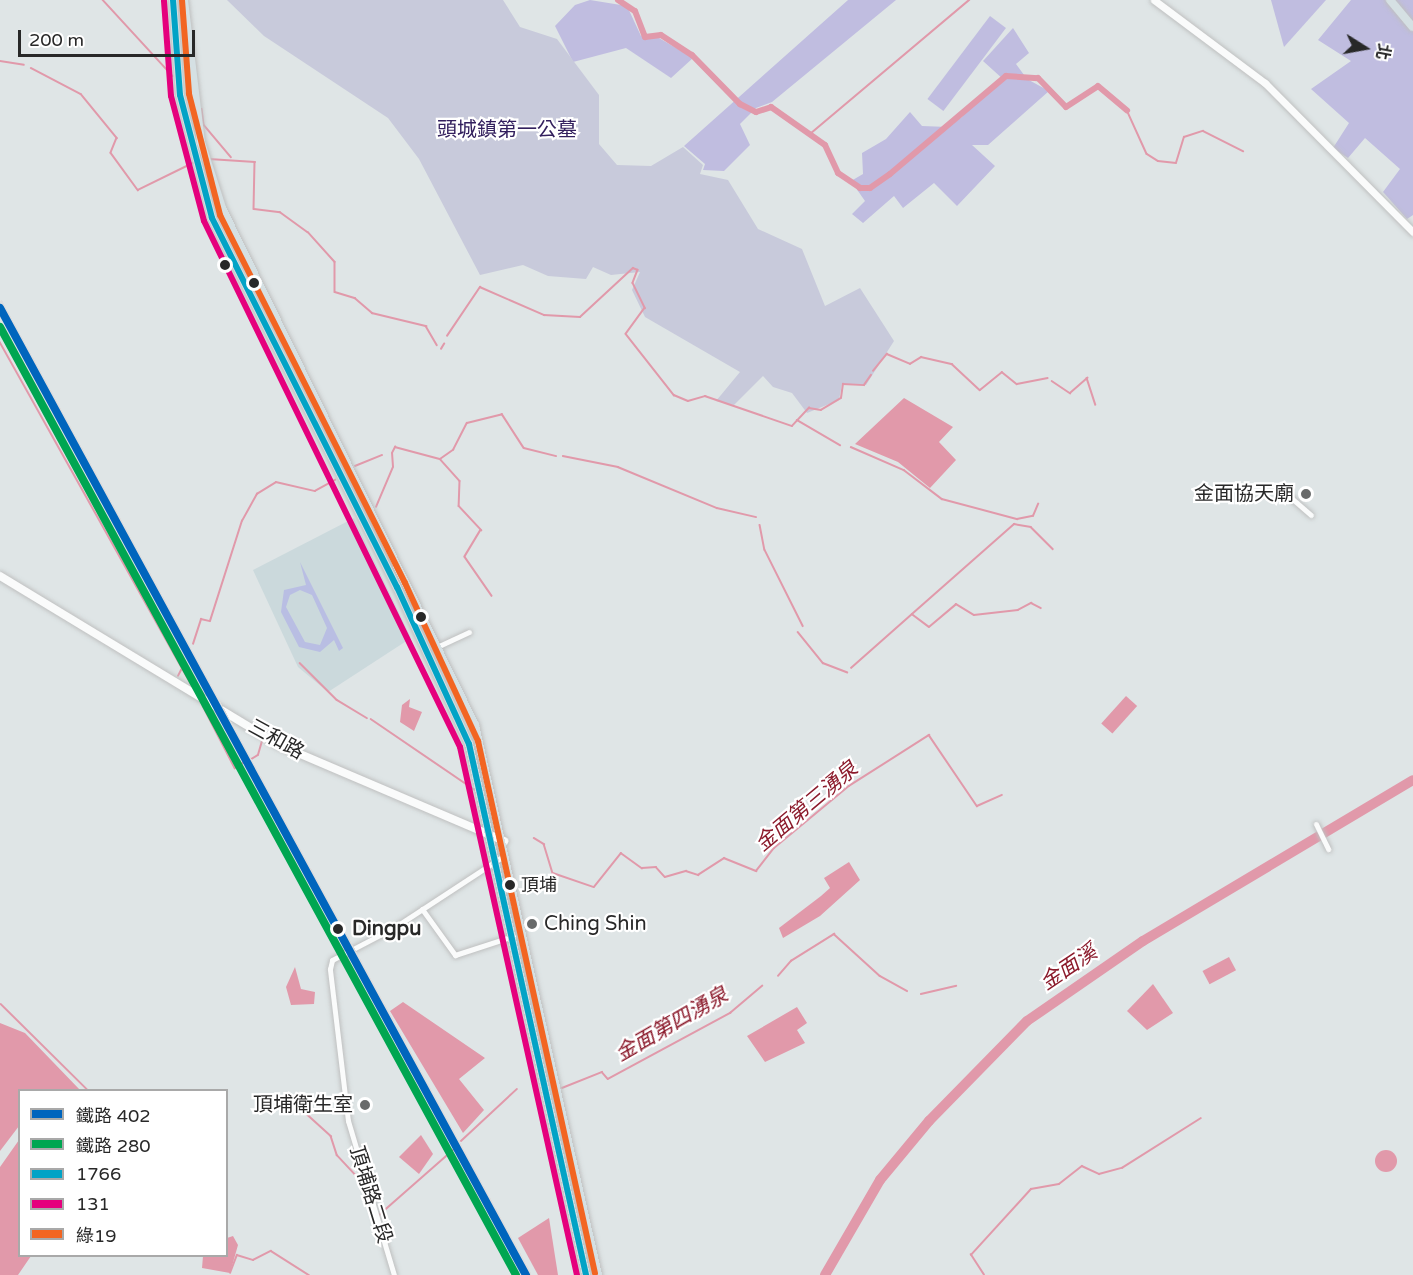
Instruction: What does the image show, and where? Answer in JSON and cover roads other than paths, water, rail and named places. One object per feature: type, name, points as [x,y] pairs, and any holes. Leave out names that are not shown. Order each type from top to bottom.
[{"type":"main road","points":[[173,0],[189,144],[212,218],[457,711],[490,835],[586,1275]]},
{"type":"main road","points":[[183,0],[201,142],[207,166],[249,266],[439,646],[475,725],[507,854],[598,1275]]},
{"type":"main road","points":[[1390,0],[1413,27]]},
{"type":"main road","name":"三和路","points":[[0,576],[279,745],[504,841]]},
{"type":"main road","points":[[395,588],[406,582]]},
{"type":"street","points":[[1154,0],[1237,58],[1413,231]]},
{"type":"street","points":[[1289,496],[1311,515]]},
{"type":"street","points":[[439,646],[469,632]]},
{"type":"street","points":[[1316,824],[1328,849]]},
{"type":"street","name":"頂埔路二段","points":[[394,1275],[348,1121],[330,969],[332,960],[422,909],[507,854]]},
{"type":"street","points":[[422,909],[455,955],[513,936]]},
{"type":"waterway","points":[[103,0],[173,76]]},
{"type":"waterway","points":[[618,0],[635,11],[645,37],[661,35],[692,55],[740,104],[756,112],[771,107],[825,145],[838,173],[860,188],[870,188],[890,174],[1006,76],[1038,78],[1066,107],[1098,86],[1127,110]]},
{"type":"waterway","points":[[810,134],[969,0]]},
{"type":"waterway","points":[[0,61],[24,65]]},
{"type":"waterway","points":[[31,68],[81,94],[117,138],[111,153],[138,190],[195,162]]},
{"type":"waterway","points":[[202,109],[204,125],[231,157]]},
{"type":"waterway","points":[[1127,110],[1147,154],[1158,161],[1176,163],[1184,137],[1203,131],[1243,151]]},
{"type":"waterway","points":[[209,159],[255,162],[254,209],[280,212],[308,232],[335,262],[335,292],[355,298],[372,313],[426,326],[437,345]]},
{"type":"waterway","points":[[447,336],[480,287],[544,315],[580,317],[633,268],[638,270],[633,283],[645,308],[626,334],[674,395],[688,401],[705,396],[792,426],[809,408],[821,410],[841,398],[843,384],[864,385],[871,375]]},
{"type":"waterway","points":[[0,342],[191,684]]},
{"type":"waterway","points":[[441,349],[444,344]]},
{"type":"waterway","points":[[873,371],[887,354],[910,364],[921,357],[952,364],[980,390],[1002,372],[1017,384],[1047,378]]},
{"type":"waterway","points":[[1052,381],[1070,393],[1087,378],[1096,405]]},
{"type":"waterway","points":[[392,453],[395,447],[440,459],[453,450],[467,423],[502,414],[524,448],[556,456]]},
{"type":"waterway","points":[[797,420],[840,445]]},
{"type":"waterway","points":[[851,447],[904,470],[942,499],[1017,519],[1033,516],[1038,504]]},
{"type":"waterway","points":[[376,507],[393,467],[392,454]]},
{"type":"waterway","points":[[355,466],[382,455]]},
{"type":"waterway","points":[[563,456],[618,467],[717,508],[756,517]]},
{"type":"waterway","points":[[441,460],[460,481],[459,506],[481,530],[465,557],[492,596]]},
{"type":"waterway","points":[[193,644],[201,619],[210,621],[242,521],[257,494],[276,482],[315,491],[335,480]]},
{"type":"waterway","points":[[912,614],[1014,524],[1031,527],[1053,549]]},
{"type":"waterway","points":[[760,525],[765,550],[803,626]]},
{"type":"waterway","points":[[851,668],[912,614],[929,627],[956,604],[974,615],[1018,610],[1031,603],[1041,608]]},
{"type":"waterway","points":[[798,632],[823,663],[847,672]]},
{"type":"waterway","name":"金面第三湧泉","points":[[300,663],[337,700],[367,718]]},
{"type":"waterway","points":[[178,676],[181,670]]},
{"type":"waterway","points":[[203,706],[235,768],[243,763]]},
{"type":"waterway","name":"金面第三湧泉","points":[[371,719],[475,790]]},
{"type":"waterway","name":"金面第三湧泉","points":[[534,838],[544,844],[553,873],[594,887],[621,853],[642,868],[656,867],[665,877],[686,871],[698,875],[724,858],[756,871],[774,848],[849,786],[929,735],[977,806],[1002,795]]},
{"type":"waterway","points":[[250,760],[258,755],[262,741]]},
{"type":"waterway","name":"金面溪","points":[[825,1275],[880,1180],[929,1121],[1027,1021],[1143,941],[1413,780]]},
{"type":"waterway","name":"金面第四湧泉","points":[[778,976],[791,961],[834,934],[880,976],[907,991]]},
{"type":"waterway","name":"金面第四湧泉","points":[[562,1088],[602,1072],[608,1079],[730,1013],[762,986]]},
{"type":"waterway","name":"金面第四湧泉","points":[[921,994],[956,986]]},
{"type":"waterway","name":"金面第四湧泉","points":[[1,1004],[87,1089]]},
{"type":"waterway","name":"金面第四湧泉","points":[[461,1141],[517,1089]]},
{"type":"waterway","name":"金面第四湧泉","points":[[298,1106],[331,1136],[337,1155],[359,1179]]},
{"type":"waterway","points":[[984,1275],[971,1255],[1031,1189],[1059,1184],[1082,1166],[1099,1174],[1122,1168],[1201,1118]]},
{"type":"waterway","name":"金面第四湧泉","points":[[379,1215],[453,1150]]},
{"type":"waterway","points":[[230,1273],[237,1255],[253,1260],[271,1251],[309,1275]]},
{"type":"railway","points":[[0,301],[530,1275]]},
{"type":"rail line","name":"402","points":[[0,308],[526,1275]]},
{"type":"rail line","name":"280","points":[[0,327],[516,1275]]},
{"type":"place","name":"金面協天廟","points":[[1306,494]]},
{"type":"place","name":"頂埔","points":[[510,885]]},
{"type":"place","name":"Ching Shin","points":[[532,924]]},
{"type":"place","name":"Dingpu","points":[[338,929]]},
{"type":"place","name":"頂埔衛生室","points":[[365,1105]]},
{"type":"park label","name":"頭城鎮第一公墓","points":[[507,130]]}]
